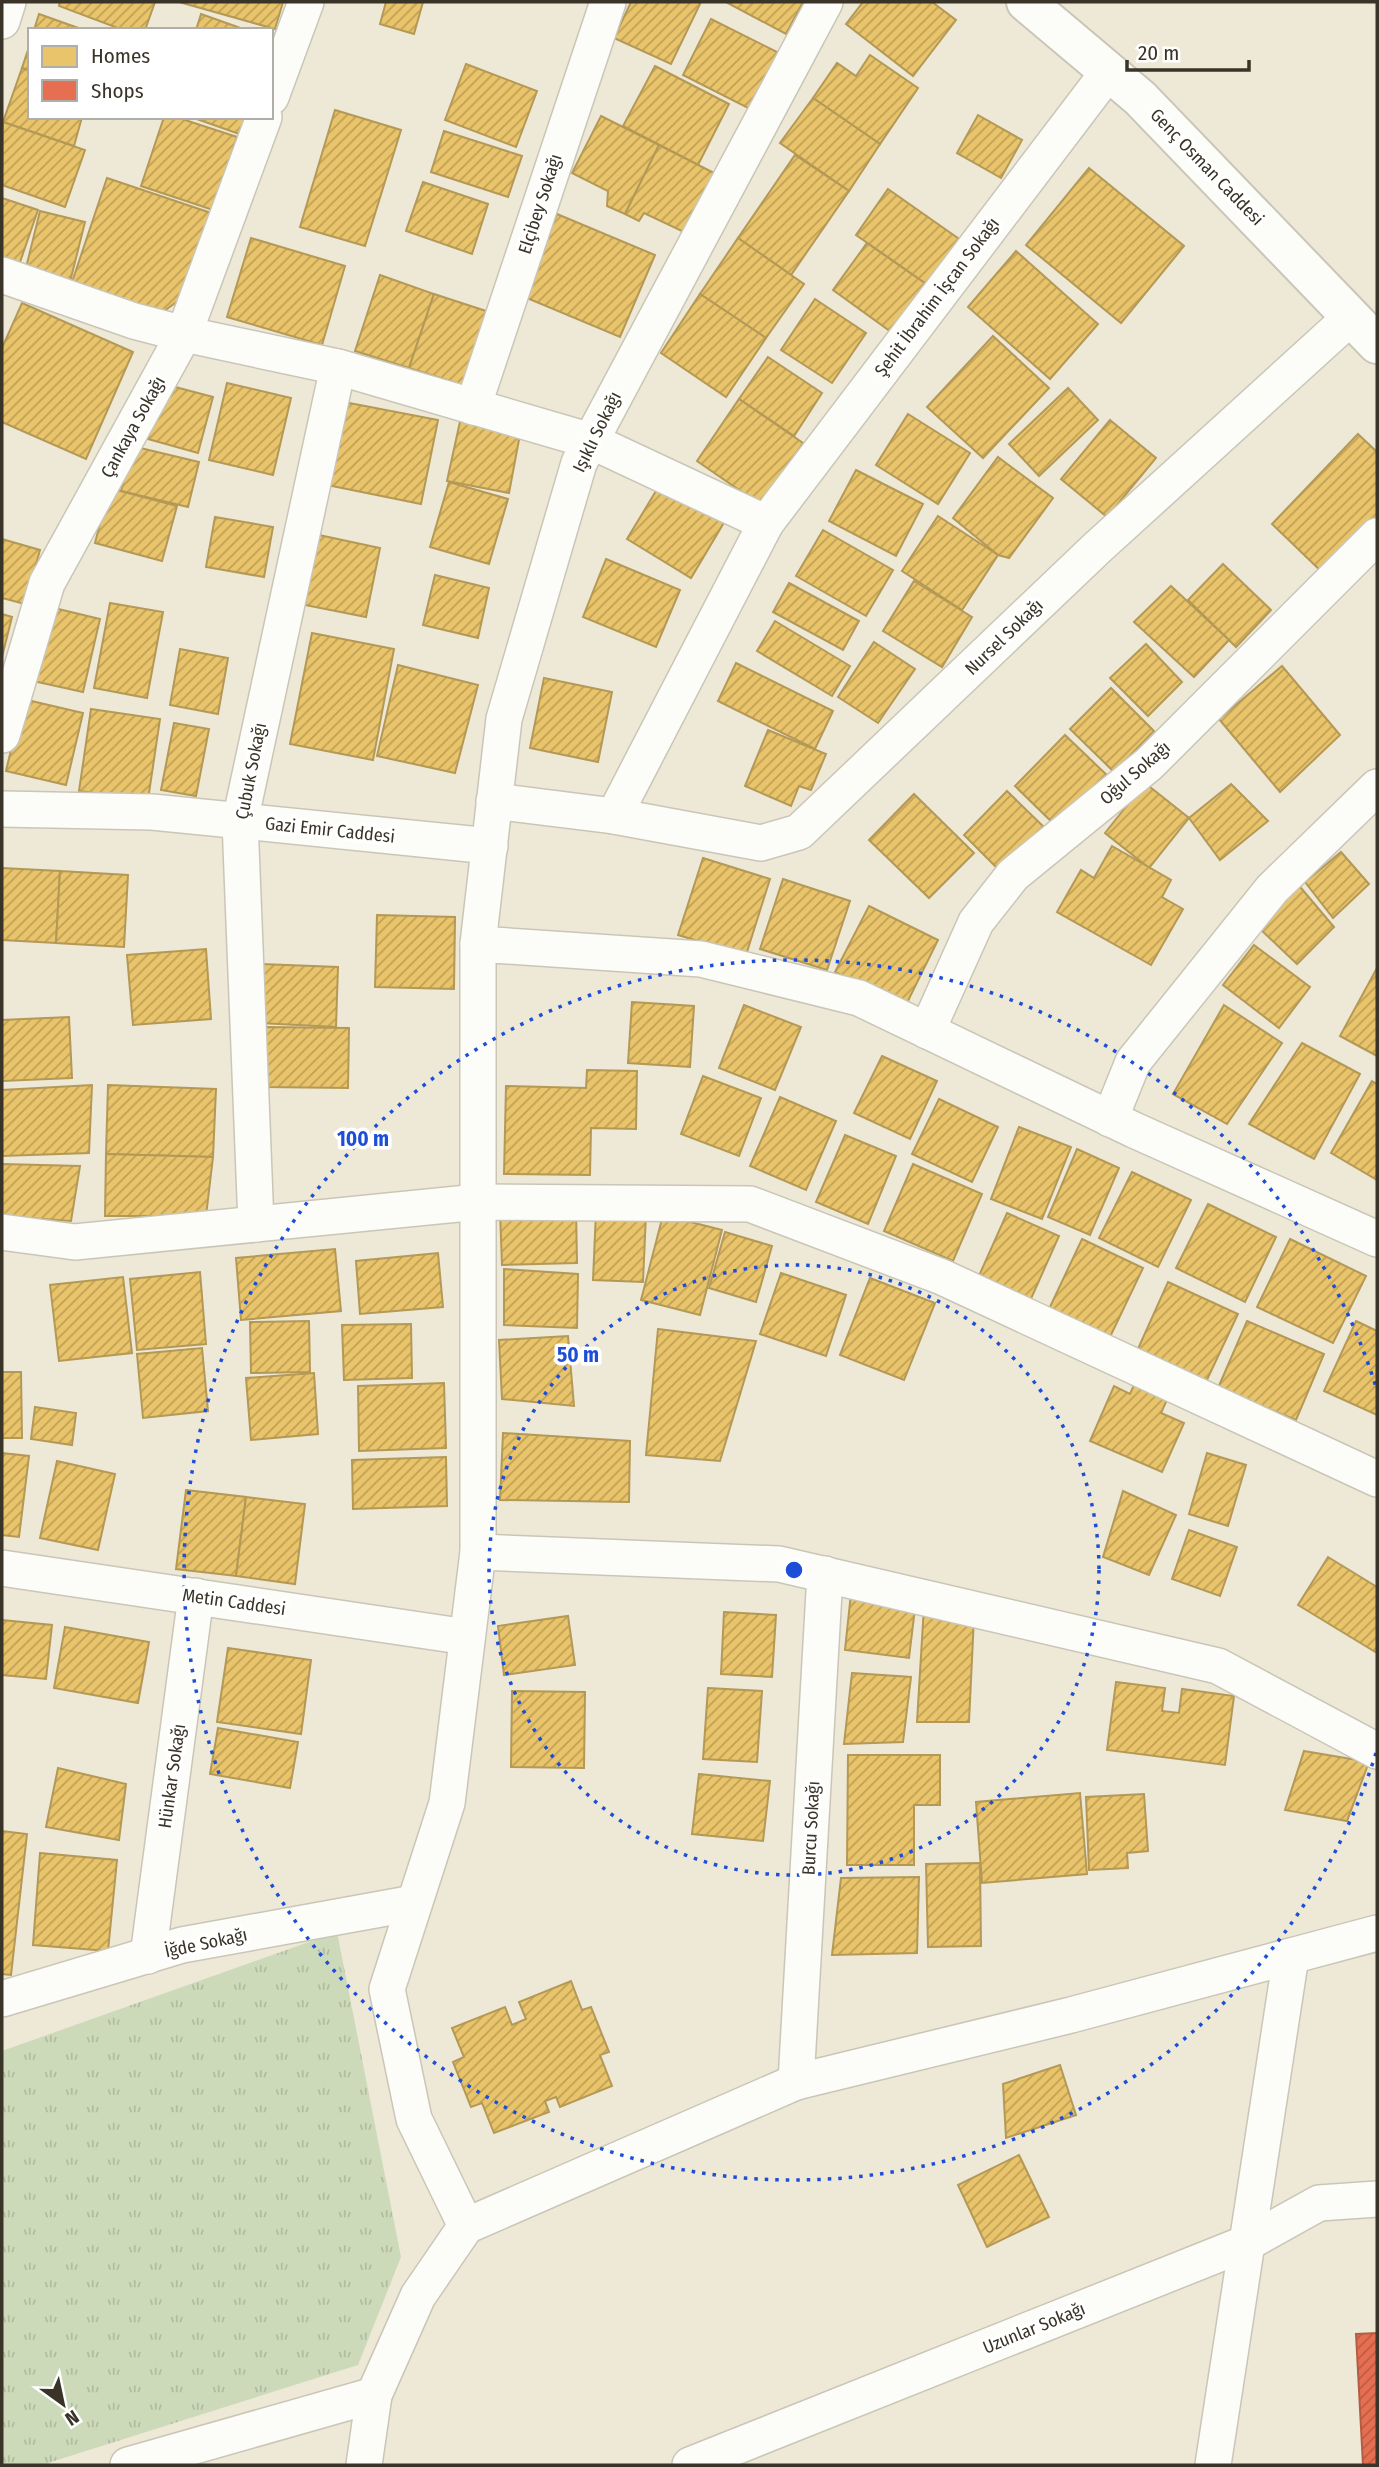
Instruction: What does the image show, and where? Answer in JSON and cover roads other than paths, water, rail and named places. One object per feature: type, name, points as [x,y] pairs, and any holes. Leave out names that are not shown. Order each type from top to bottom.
[{"type":"street","points":[[2,20],[8,2]]},
{"type":"street","points":[[273,92],[306,2]]},
{"type":"street","name":"Elçibey Sokağı","points":[[473,407],[607,2]]},
{"type":"street","name":"Işıklı Sokağı","points":[[466,2226],[414,2119],[387,1989],[447,1803],[478,1552],[478,944],[504,719],[579,463],[825,2]]},
{"type":"street","name":"Genç Osman Caddesi","points":[[1026,2],[1140,98],[1377,344]]},
{"type":"street","name":"Şehit İbrahim İşcan Sokağı","points":[[614,816],[766,523],[1109,71]]},
{"type":"street","name":"Çankaya Sokağı","points":[[2,735],[47,583],[184,334],[263,119]]},
{"type":"street","points":[[2,275],[134,321],[338,367],[591,441],[766,523]]},
{"type":"street","name":"Nursel Sokağı","points":[[494,801],[614,816],[761,844],[799,832],[1097,548],[1351,317]]},
{"type":"street","name":"Çubuk Sokağı","points":[[256,1224],[240,821],[338,367]]},
{"type":"street","name":"Oğul Sokağı","points":[[927,1031],[976,922],[1013,875],[1149,764],[1377,536]]},
{"type":"street","points":[[1110,1118],[1133,1062],[1272,888],[1377,787]]},
{"type":"street","name":"Gazi Emir Caddesi","points":[[2,809],[152,812],[489,846]]},
{"type":"street","points":[[478,944],[701,959],[859,998],[1110,1118],[1377,1239]]},
{"type":"street","points":[[2,1232],[75,1242],[478,1202],[750,1204],[942,1277],[1377,1479]]},
{"type":"street","points":[[478,1552],[779,1564],[825,1574],[1218,1666],[1377,1751]]},
{"type":"street","name":"Metin Caddesi","points":[[2,1568],[467,1637]]},
{"type":"street","name":"Burcu Sokağı","points":[[796,2082],[825,1574]]},
{"type":"street","name":"Hünkar Sokağı","points":[[148,1956],[196,1597]]},
{"type":"street","name":"İğde Sokağı","points":[[2,1999],[182,1945],[414,1903]]},
{"type":"street","points":[[364,2465],[374,2395],[418,2295],[466,2226],[796,2082],[1071,2015],[1377,1933]]},
{"type":"street","points":[[1213,2465],[1291,1956]]},
{"type":"street","name":"Uzunlar Sokağı","points":[[690,2465],[1249,2242],[1319,2203],[1377,2199]]},
{"type":"street","points":[[128,2465],[374,2395]]}]
